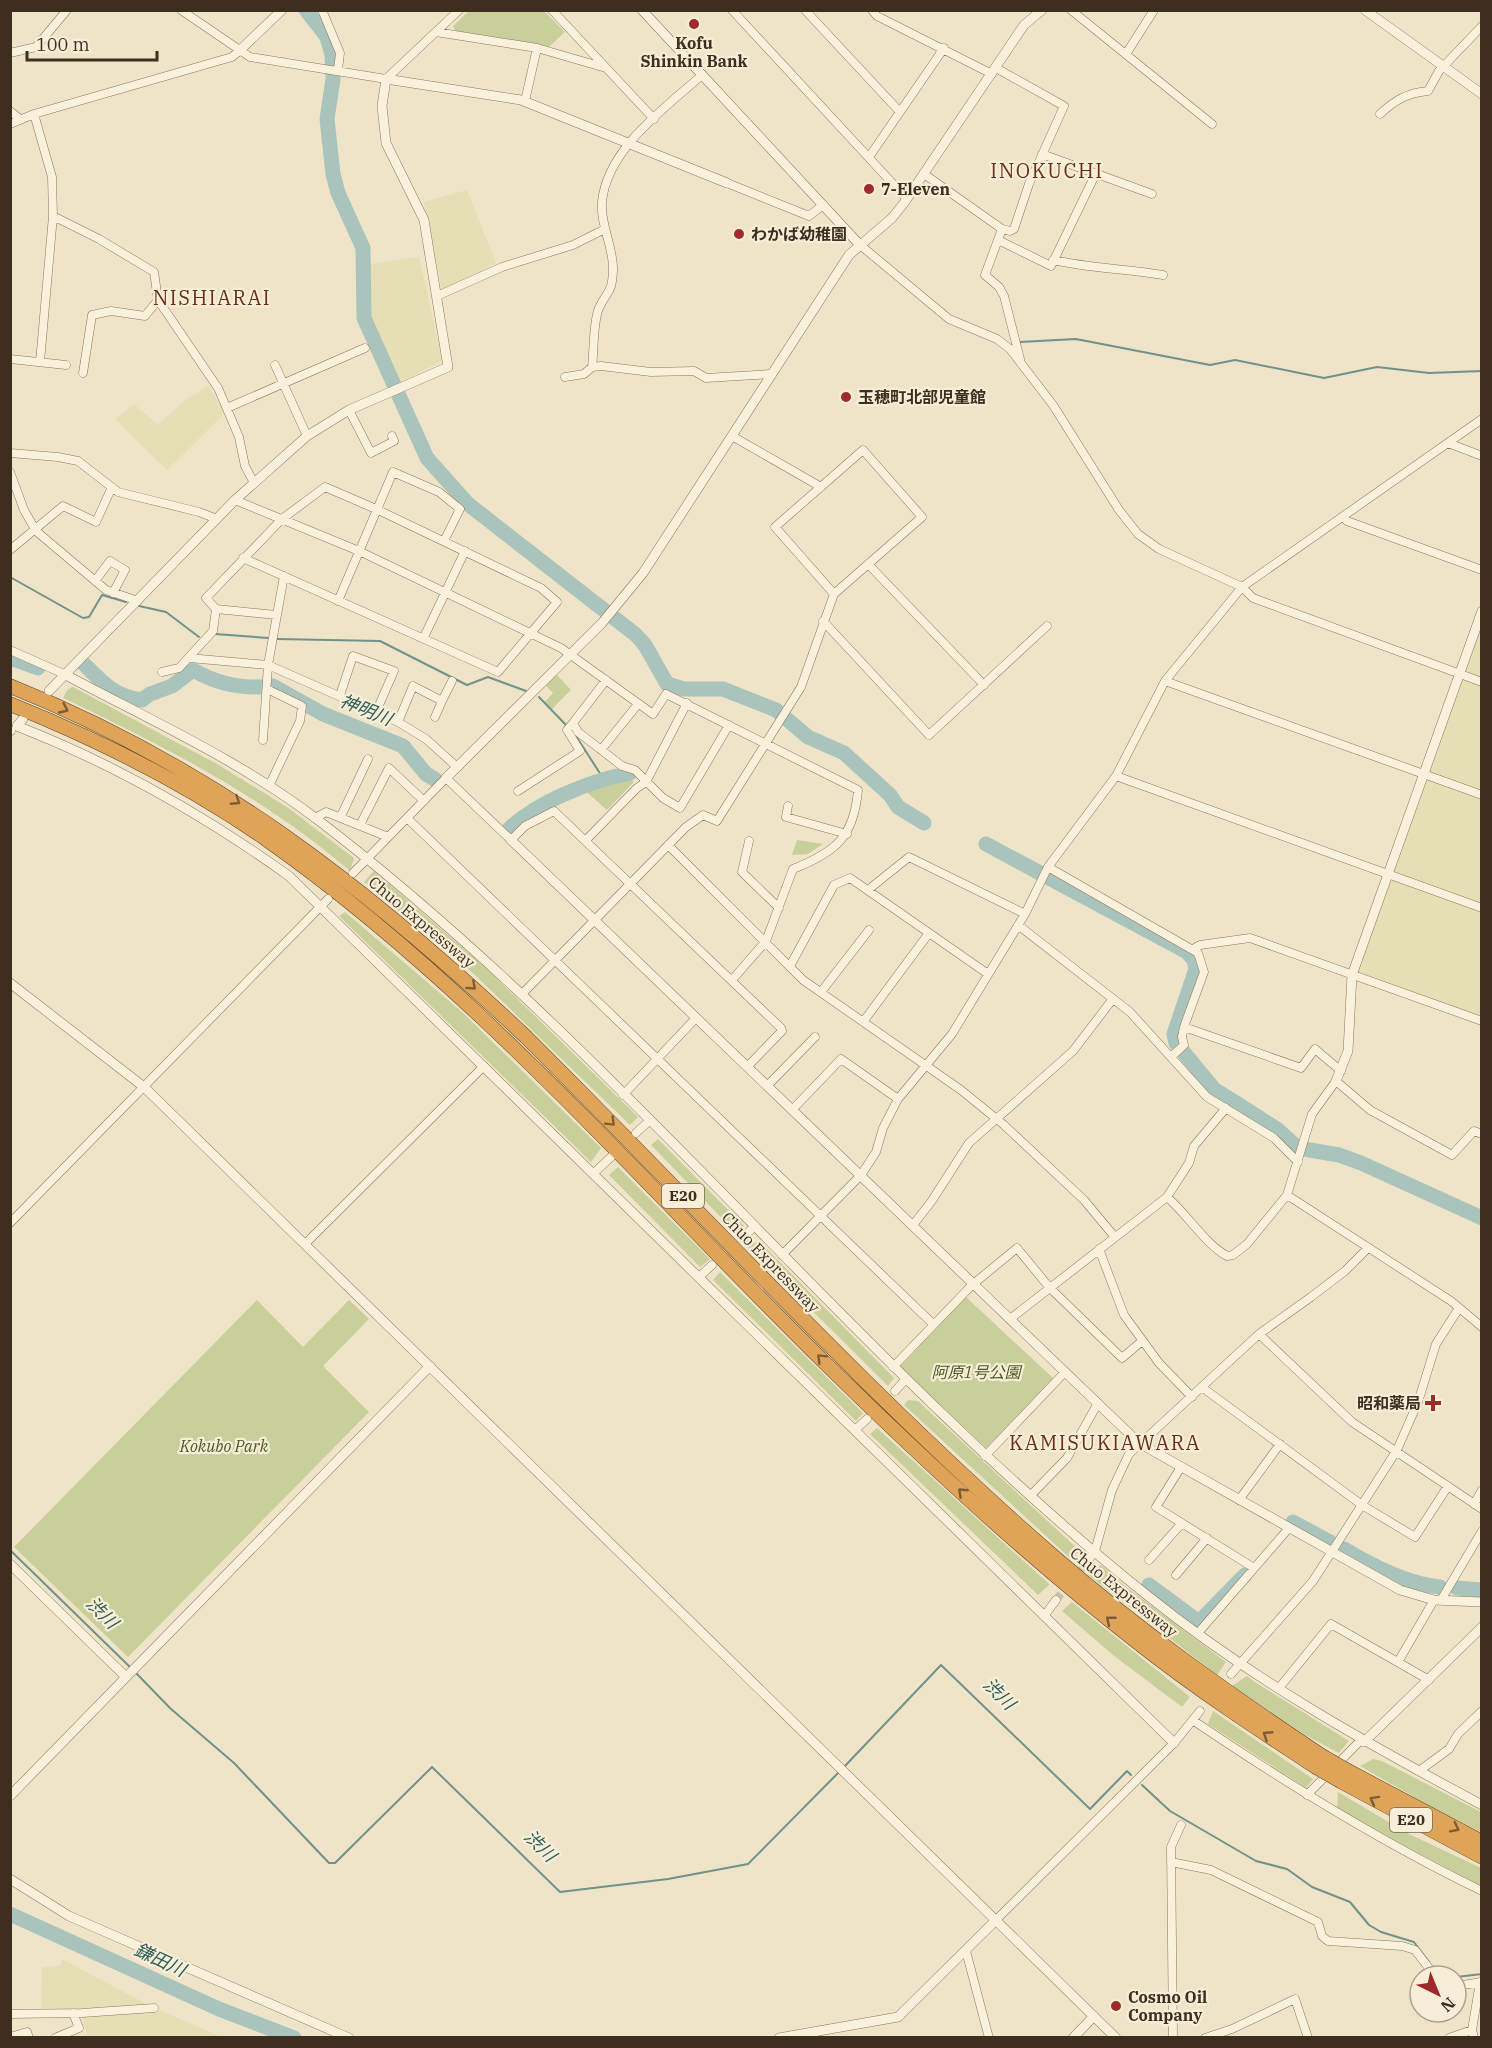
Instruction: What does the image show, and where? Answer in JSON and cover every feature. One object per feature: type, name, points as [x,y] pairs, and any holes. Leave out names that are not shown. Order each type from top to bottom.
[{"type":"highway","name":"Chuo Expressway","points":[[10,686],[102,726],[212,786],[271,824],[377,904],[473,986],[526,1036],[834,1351],[987,1497],[1151,1636],[1319,1761]]},
{"type":"highway","name":"Chuo Expressway","points":[[10,704],[96,741],[197,796],[263,837],[365,916],[516,1048],[824,1361],[970,1501],[1047,1568],[1142,1646],[1231,1711],[1482,1857]]},
{"type":"highway","name":"Chuo Expressway","points":[[1345,1777],[1482,1842]]},
{"type":"street","points":[[10,53],[36,48],[67,10]]},
{"type":"street","points":[[181,10],[239,51],[258,59],[525,101],[809,216],[823,205]]},
{"type":"street","points":[[10,124],[34,114],[232,57],[282,10]]},
{"type":"street","points":[[322,10],[340,53],[338,70]]},
{"type":"street","points":[[49,691],[235,500],[307,436],[349,411],[448,367],[421,208],[386,143],[382,106],[386,78],[459,10]]},
{"type":"street","points":[[552,10],[654,118]]},
{"type":"street","points":[[642,10],[859,244],[949,319],[997,339],[1021,361],[1053,405],[1119,510],[1138,534],[1159,549],[1242,587],[1253,598],[1482,682]]},
{"type":"street","points":[[732,10],[907,198]]},
{"type":"street","points":[[805,10],[900,112]]},
{"type":"street","points":[[353,873],[602,623],[643,573],[849,255],[859,244],[892,218],[1024,25],[1042,10]]},
{"type":"street","points":[[1071,10],[1212,124]]},
{"type":"street","points":[[1126,54],[1154,10]]},
{"type":"street","points":[[1365,10],[1482,94]]},
{"type":"street","points":[[876,12],[1064,106],[1029,184],[1014,229],[1010,231],[1002,230],[924,174]]},
{"type":"street","points":[[1380,114],[1394,101],[1409,93],[1428,91],[1443,67],[1480,31]]},
{"type":"street","points":[[436,32],[537,48],[606,68]]},
{"type":"street","points":[[525,101],[537,48]]},
{"type":"street","points":[[869,157],[944,48]]},
{"type":"street","points":[[592,368],[599,308],[609,294],[612,283],[613,267],[602,203],[608,182],[628,142],[702,75]]},
{"type":"street","points":[[10,111],[20,119]]},
{"type":"street","points":[[34,114],[52,177],[53,216],[40,362]]},
{"type":"street","points":[[1042,154],[1152,194]]},
{"type":"street","points":[[998,240],[1051,266],[1096,173]]},
{"type":"street","points":[[53,216],[99,239],[154,272],[158,300],[218,388],[239,437],[245,466],[254,483]]},
{"type":"street","points":[[437,297],[502,267],[573,245],[605,229]]},
{"type":"street","points":[[1002,230],[985,275],[999,287],[1004,296],[1021,361]]},
{"type":"street","points":[[1053,261],[1093,269],[1106,267],[1163,275]]},
{"type":"street","points":[[83,373],[92,315],[111,311],[145,316],[158,300]]},
{"type":"street","points":[[227,408],[285,385],[365,348]]},
{"type":"street","points":[[10,359],[66,365]]},
{"type":"street","points":[[275,365],[307,436]]},
{"type":"street","points":[[565,377],[584,374],[592,368],[601,366],[651,372],[694,371],[706,378],[772,374]]},
{"type":"street","points":[[349,411],[371,453],[394,441],[392,436]]},
{"type":"street","points":[[782,1255],[861,1175],[876,1152],[883,1128],[898,1099],[952,1034],[1025,914],[1046,872],[1116,776],[1165,681],[1242,587],[1482,419]]},
{"type":"street","points":[[732,436],[821,487]]},
{"type":"street","points":[[1448,443],[1482,456]]},
{"type":"street","points":[[522,994],[686,827],[703,815],[717,821],[801,687],[834,594],[922,517],[863,450],[775,527],[834,594]]},
{"type":"street","points":[[10,453],[58,456],[78,461],[118,492],[199,512],[217,519]]},
{"type":"street","points":[[10,472],[36,531],[95,581],[113,593],[138,601]]},
{"type":"street","points":[[338,601],[393,472],[440,492],[459,509],[444,541]]},
{"type":"street","points":[[10,550],[36,531],[63,506],[96,522],[112,487]]},
{"type":"street","points":[[243,558],[498,672],[557,602],[541,588],[325,487],[282,519],[243,558],[206,598],[216,609],[276,615]]},
{"type":"street","points":[[235,500],[359,551],[561,648],[653,714],[666,694],[858,790],[856,816],[847,834],[820,858],[793,869],[766,942],[732,980]]},
{"type":"street","points":[[1343,517],[1347,521],[1482,570]]},
{"type":"street","points":[[424,637],[465,551]]},
{"type":"street","points":[[95,581],[110,561],[125,570],[113,593]]},
{"type":"street","points":[[868,564],[984,685]]},
{"type":"street","points":[[263,740],[268,665],[284,576]]},
{"type":"street","points":[[162,672],[179,668],[213,631],[216,609]]},
{"type":"street","points":[[1167,1197],[1186,1214],[1218,1251],[1227,1256],[1247,1244],[1287,1195],[1312,1114],[1336,1081],[1348,1051],[1352,975],[1482,611]]},
{"type":"street","points":[[823,621],[930,735],[1047,626]]},
{"type":"street","points":[[10,650],[64,674],[187,738],[269,786],[315,818],[367,859],[522,994],[985,1456],[1149,1597],[1242,1664],[1363,1741],[1482,1805]]},
{"type":"street","points":[[340,695],[353,656],[394,671],[376,712]]},
{"type":"street","points":[[189,658],[268,665],[398,722],[426,738],[457,767]]},
{"type":"street","points":[[518,791],[580,752],[567,730],[606,680]]},
{"type":"street","points":[[435,717],[452,681]]},
{"type":"street","points":[[1165,681],[1482,795]]},
{"type":"street","points":[[398,722],[413,686],[442,701]]},
{"type":"street","points":[[267,689],[302,706],[300,721],[269,786]]},
{"type":"street","points":[[586,840],[637,788],[646,782],[687,703]]},
{"type":"street","points":[[601,750],[638,704]]},
{"type":"street","points":[[573,723],[579,732],[601,750],[622,766],[634,770],[663,798],[680,808],[729,725]]},
{"type":"street","points":[[14,727],[75,748],[160,792],[251,849],[324,902],[484,1066],[1174,1743]]},
{"type":"street","points":[[341,816],[368,759]]},
{"type":"street","points":[[360,825],[389,768],[424,801]]},
{"type":"street","points":[[1116,776],[1482,908]]},
{"type":"street","points":[[446,778],[1139,1443],[1400,1590],[1438,1600],[1482,1602]]},
{"type":"street","points":[[788,806],[786,817],[847,834]]},
{"type":"street","points":[[511,840],[525,826],[554,811],[632,882],[782,1031],[747,1067]]},
{"type":"street","points":[[315,818],[326,812],[341,816],[388,837]]},
{"type":"street","points":[[407,818],[933,1324]]},
{"type":"street","points":[[749,841],[742,872],[779,908]]},
{"type":"street","points":[[668,845],[790,966],[996,1119],[1084,1200],[1114,1236]]},
{"type":"street","points":[[868,891],[909,857],[1025,914]]},
{"type":"street","points":[[1046,872],[1193,949],[1202,958],[1204,972],[1184,1027],[1182,1037],[1184,1045],[1171,1057]]},
{"type":"street","points":[[790,966],[834,885],[850,878],[988,974]]},
{"type":"street","points":[[10,1223],[324,902]]},
{"type":"street","points":[[1018,925],[1130,1012],[1207,1097],[1274,1138],[1298,1161]]},
{"type":"street","points":[[822,992],[869,930]]},
{"type":"street","points":[[863,1022],[929,933]]},
{"type":"street","points":[[1193,949],[1200,945],[1250,938],[1482,1021]]},
{"type":"street","points":[[10,983],[144,1087],[1116,2037]]},
{"type":"street","points":[[913,1226],[932,1202],[969,1143],[1073,1051],[1112,1000]]},
{"type":"street","points":[[623,1095],[696,1018]]},
{"type":"street","points":[[1184,1027],[1301,1068],[1315,1049],[1341,1071]]},
{"type":"street","points":[[767,1086],[815,1037]]},
{"type":"street","points":[[792,1110],[841,1059],[898,1099]]},
{"type":"street","points":[[305,1244],[484,1066]]},
{"type":"street","points":[[1336,1081],[1370,1110],[1452,1155],[1474,1131],[1482,1134]]},
{"type":"street","points":[[1010,1319],[1048,1287],[1167,1197],[1189,1163],[1194,1146],[1226,1108]]},
{"type":"street","points":[[636,1133],[649,1121]]},
{"type":"street","points":[[594,1173],[611,1158]]},
{"type":"street","points":[[1287,1195],[1459,1308],[1482,1327]]},
{"type":"street","points":[[743,1238],[754,1227]]},
{"type":"street","points":[[893,1366],[972,1285],[1017,1248],[1048,1287],[1122,1358],[1142,1341]]},
{"type":"street","points":[[1086,1563],[1095,1551],[1112,1490],[1129,1454],[1259,1334],[1328,1284],[1368,1248]]},
{"type":"street","points":[[1099,1249],[1124,1315],[1142,1341],[1192,1398]]},
{"type":"street","points":[[699,1277],[712,1265]]},
{"type":"street","points":[[1231,1674],[1313,1581],[1397,1450],[1418,1402],[1436,1344],[1459,1308]]},
{"type":"street","points":[[1259,1334],[1352,1422],[1397,1450],[1478,1507],[1482,1490]]},
{"type":"street","points":[[10,1796],[430,1366]]},
{"type":"street","points":[[985,1456],[1065,1372]]},
{"type":"street","points":[[895,1391],[906,1379]]},
{"type":"street","points":[[1203,1388],[1362,1505],[1415,1537],[1448,1486]]},
{"type":"street","points":[[1031,1495],[1067,1458],[1098,1403]]},
{"type":"street","points":[[855,1430],[867,1419]]},
{"type":"street","points":[[1239,1500],[1280,1444]]},
{"type":"street","points":[[1181,1467],[1156,1507],[1254,1568]]},
{"type":"street","points":[[1149,1560],[1182,1523]]},
{"type":"street","points":[[1198,1633],[1288,1528]]},
{"type":"street","points":[[1398,1662],[1482,1531]]},
{"type":"street","points":[[1176,1575],[1207,1538]]},
{"type":"street","points":[[10,1564],[128,1676]]},
{"type":"street","points":[[1044,1616],[1056,1600]]},
{"type":"street","points":[[1279,1688],[1331,1624],[1429,1680]]},
{"type":"street","points":[[1307,1795],[1482,1628]]},
{"type":"street","points":[[778,2037],[898,2017],[1174,1743],[1200,1711]]},
{"type":"street","points":[[1419,1771],[1449,1749],[1458,1734],[1482,1711]]},
{"type":"street","points":[[1194,1721],[1377,1838],[1482,1891]]},
{"type":"street","points":[[1173,2037],[1171,1847],[1181,1825]]},
{"type":"street","points":[[1171,1862],[1211,1870],[1318,1922],[1322,1936],[1328,1941],[1402,1946],[1414,1950],[1425,1964]]},
{"type":"street","points":[[10,1879],[69,1916],[350,2037]]},
{"type":"street","points":[[966,1951],[989,2037]]},
{"type":"street","points":[[1449,2037],[1473,2034],[1481,1982]]},
{"type":"street","points":[[1205,2037],[1232,2030],[1295,1999],[1308,2037]]},
{"type":"street","points":[[10,2014],[154,2008]]},
{"type":"street","points":[[55,2037],[79,2028],[73,2013]]},
{"type":"street","points":[[1073,2037],[1094,2016]]},
{"type":"street","points":[[10,2037],[27,2032],[29,2037]]},
{"type":"shaded area","points":[[467,190],[496,263],[442,290],[424,202]]},
{"type":"shaded area","points":[[419,257],[442,359],[441,362],[396,383],[365,306],[369,264]]},
{"type":"shaded area","points":[[209,385],[224,414],[167,470],[115,419],[134,404],[158,425],[184,401]]},
{"type":"shaded area","points":[[1481,611],[1481,1021],[1352,975]]},
{"type":"shaded area","points":[[62,1959],[154,2008],[222,2037],[88,2037],[81,2013],[41,2013],[42,1967],[60,1966]]},
{"type":"green space","points":[[469,11],[544,11],[565,32],[549,47],[455,31],[453,26]]},
{"type":"green space","points":[[556,674],[571,690],[552,709],[545,702],[553,693],[545,685]]},
{"type":"green space","points":[[73,687],[217,764],[287,807],[354,858],[350,871],[317,844],[248,796],[176,754],[63,698],[67,690]]},
{"type":"green space","points":[[628,775],[634,782],[607,810],[582,788],[598,781]]},
{"type":"green space","points":[[797,840],[823,844],[808,854],[792,855]]},
{"type":"green space","points":[[374,871],[486,968],[638,1117],[630,1125],[475,975],[364,882]]},
{"type":"green space","points":[[345,912],[462,1012],[601,1148],[591,1162],[339,916]]},
{"type":"green space","points":[[658,1139],[744,1226],[737,1234],[651,1145]]},
{"type":"green space","points":[[618,1167],[710,1259],[700,1267],[609,1175]]},
{"type":"green space","points":[[760,1242],[894,1378],[888,1386],[746,1245]]},
{"type":"green space","points":[[720,1272],[863,1413],[856,1421],[713,1280]]},
{"type":"green space","name":"阿原1号公園","points":[[966,1297],[1053,1378],[986,1448],[900,1367]]},
{"type":"green space","name":"Kokubo Park","points":[[257,1300],[303,1347],[349,1300],[369,1319],[323,1366],[369,1412],[128,1657],[14,1547]]},
{"type":"green space","points":[[908,1400],[918,1401],[1080,1551],[1071,1559],[904,1405]]},
{"type":"green space","points":[[877,1428],[1049,1585],[1038,1595],[870,1434]]},
{"type":"green space","points":[[1101,1565],[1125,1586],[1226,1662],[1217,1675],[1087,1574]]},
{"type":"green space","points":[[1072,1602],[1190,1697],[1182,1707],[1113,1655],[1062,1611]]},
{"type":"green space","points":[[1247,1676],[1349,1741],[1339,1753],[1305,1735],[1232,1686]]},
{"type":"green space","points":[[1213,1711],[1313,1779],[1306,1788],[1208,1724]]},
{"type":"green space","points":[[1373,1759],[1382,1761],[1481,1812],[1481,1832],[1433,1808],[1360,1766]]},
{"type":"green space","points":[[1338,1792],[1409,1834],[1481,1868],[1481,1886],[1337,1810]]},
{"type":"waterway","points":[[306,10],[327,37],[332,55],[333,79],[327,119],[333,174],[338,193],[363,248],[364,318],[427,458],[468,504],[636,635],[645,645],[667,684],[684,689],[723,689],[776,710],[808,737],[844,753],[890,795],[898,807],[924,823]]},
{"type":"waterway","points":[[1009,346],[1020,342],[1076,339],[1210,365],[1235,360],[1324,378],[1377,367],[1429,373],[1482,371]]},
{"type":"waterway","points":[[10,577],[83,618],[89,617],[102,595],[126,602]]},
{"type":"waterway","points":[[139,606],[166,612],[199,637]]},
{"type":"waterway","points":[[215,634],[268,638]]},
{"type":"waterway","points":[[277,639],[380,641],[467,685],[488,677],[526,691]]},
{"type":"waterway","name":"神明川","points":[[10,658],[38,668]]},
{"type":"waterway","name":"神明川","points":[[84,664],[103,683],[117,692],[142,700],[150,694],[172,686],[193,670],[227,684],[264,687]]},
{"type":"waterway","name":"神明川","points":[[273,686],[323,714],[403,746],[426,774],[436,780]]},
{"type":"waterway","points":[[539,697],[566,725]]},
{"type":"waterway","points":[[574,733],[603,778]]},
{"type":"waterway","name":"神明川","points":[[507,831],[533,811],[564,794],[598,781],[630,773]]},
{"type":"waterway","points":[[986,844],[1187,952],[1194,960],[1196,969],[1174,1034],[1176,1043],[1214,1089],[1277,1129],[1298,1148],[1339,1155],[1361,1163],[1482,1218]]},
{"type":"waterway","name":"渋川","points":[[1293,1522],[1330,1542]]},
{"type":"waterway","name":"渋川","points":[[1344,1549],[1390,1573],[1415,1582],[1440,1587]]},
{"type":"waterway","name":"渋川","points":[[10,1550],[131,1668]]},
{"type":"waterway","name":"渋川","points":[[1149,1585],[1199,1622],[1245,1575]]},
{"type":"waterway","name":"渋川","points":[[1457,1588],[1482,1590]]},
{"type":"waterway","name":"渋川","points":[[844,1767],[941,1665],[1090,1809],[1127,1771],[1131,1775]]},
{"type":"waterway","name":"渋川","points":[[135,1672],[171,1709],[234,1763],[329,1863],[335,1863],[432,1767],[560,1892],[668,1879],[748,1864],[840,1771]]},
{"type":"waterway","points":[[1142,1785],[1170,1811],[1256,1861],[1287,1869],[1312,1887],[1350,1902],[1369,1925],[1381,1932],[1414,1942],[1429,1962]]},
{"type":"waterway","name":"鎌田川","points":[[10,1914],[219,2009],[294,2038]]},
{"type":"waterway","points":[[1468,1976],[1482,1974]]},
{"type":"tunnel","points":[[1056,1600],[1086,1563]]},
{"type":"place","name":"Kofu Shinkin Bank","points":[[694,24]]},
{"type":"place","name":"7-Eleven","points":[[869,189]]},
{"type":"place","name":"わかば幼稚園","points":[[739,234]]},
{"type":"place","name":"玉穂町北部児童館","points":[[846,397]]},
{"type":"place","name":"昭和薬局","points":[[1433,1403]]},
{"type":"place","name":"Cosmo Oil Company","points":[[1116,2006]]},
{"type":"district","name":"INOKUCHI","points":[[1047,171]]},
{"type":"district","name":"NISHIARAI","points":[[212,298]]},
{"type":"district","name":"KAMISUKIAWARA","points":[[1105,1443]]}]
